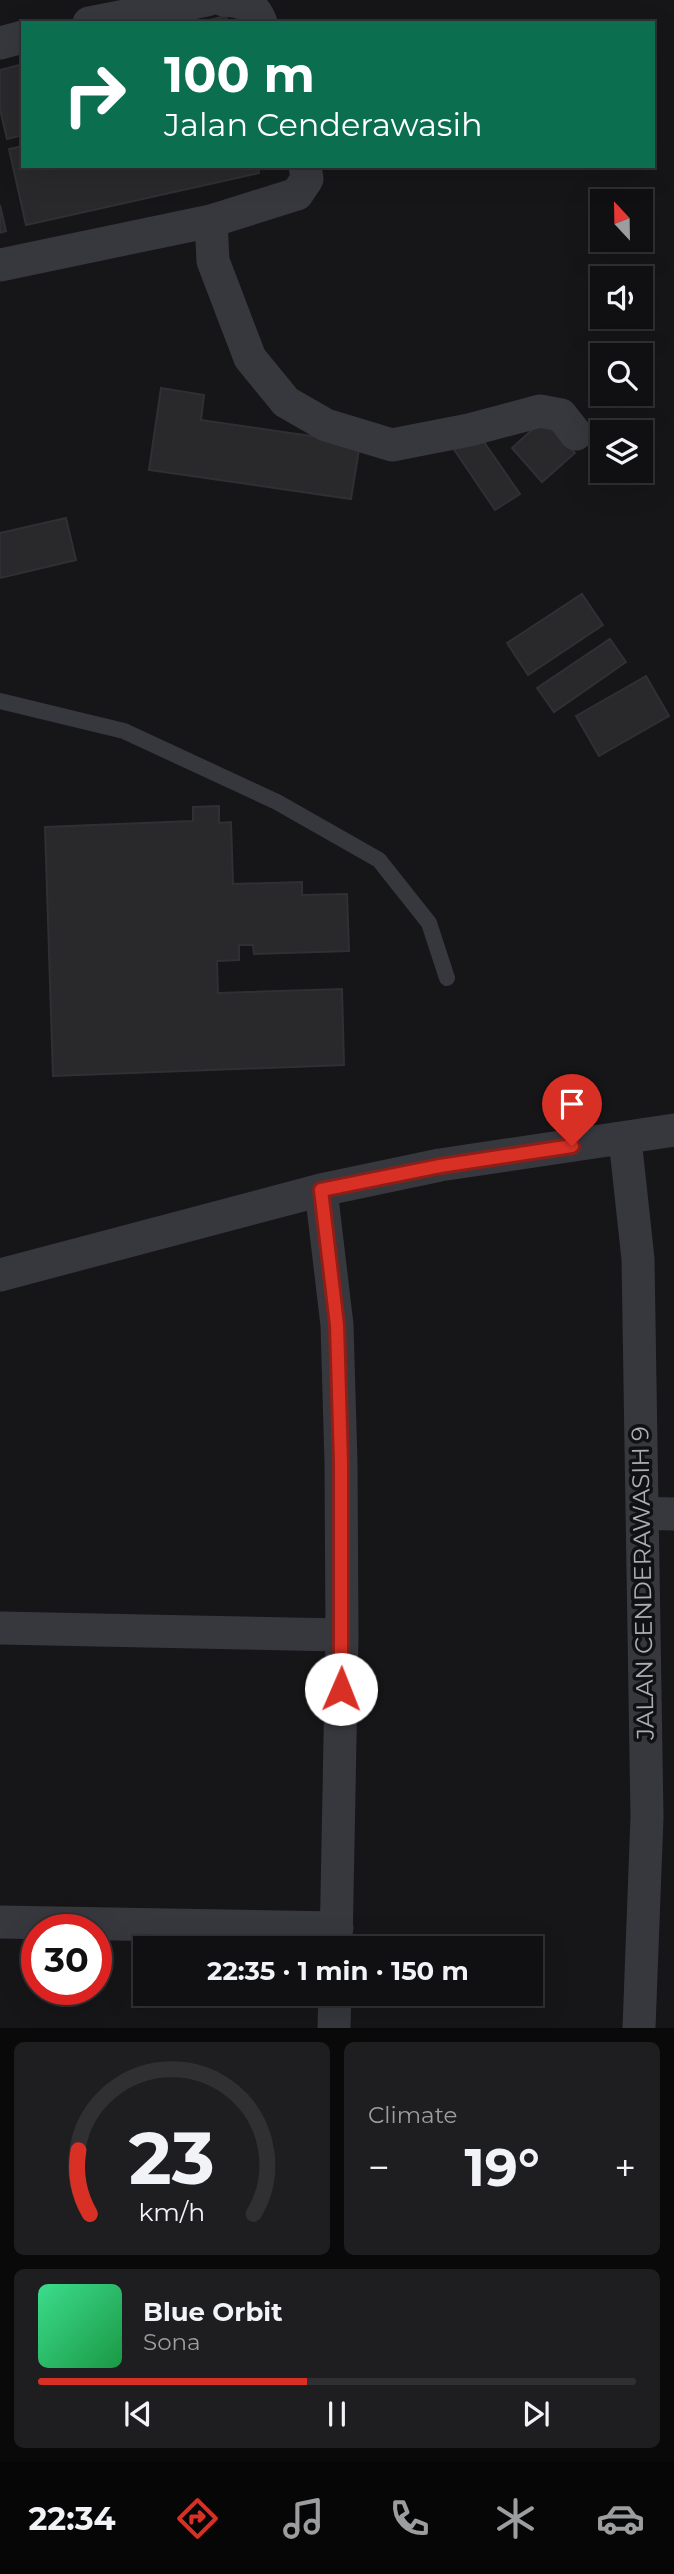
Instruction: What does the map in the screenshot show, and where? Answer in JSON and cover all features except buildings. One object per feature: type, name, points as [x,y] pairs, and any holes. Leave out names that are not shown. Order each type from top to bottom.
[{"type":"street","points":[[99,21],[208,0]]},
{"type":"street","points":[[223,0],[241,1],[258,12],[260,21]]},
{"type":"street","points":[[0,43],[21,38]]},
{"type":"street","points":[[0,265],[211,221],[297,194],[307,179],[305,168]]},
{"type":"street","points":[[211,221],[213,261],[250,358],[286,402],[326,425],[392,445],[540,411],[561,415],[576,434]]},
{"type":"street","points":[[0,1275],[321,1190],[440,1166],[674,1130]]},
{"type":"street","name":"JALAN CENDERAWASIH 9","points":[[625,1139],[638,1259],[658,1513],[660,1816],[639,2028]]},
{"type":"street","points":[[321,1190],[337,1325],[342,1635],[337,1936]]},
{"type":"street","points":[[0,1628],[342,1635]]},
{"type":"street","points":[[0,1922],[295,1936]]},
{"type":"street","points":[[334,2028],[335,2006]]},
{"type":"lane","points":[[0,701],[124,731],[277,802],[379,860],[429,923],[447,978]]},
{"type":"route","points":[[341,1689],[341,1463],[337,1325],[321,1190],[440,1166],[572,1146]]}]
